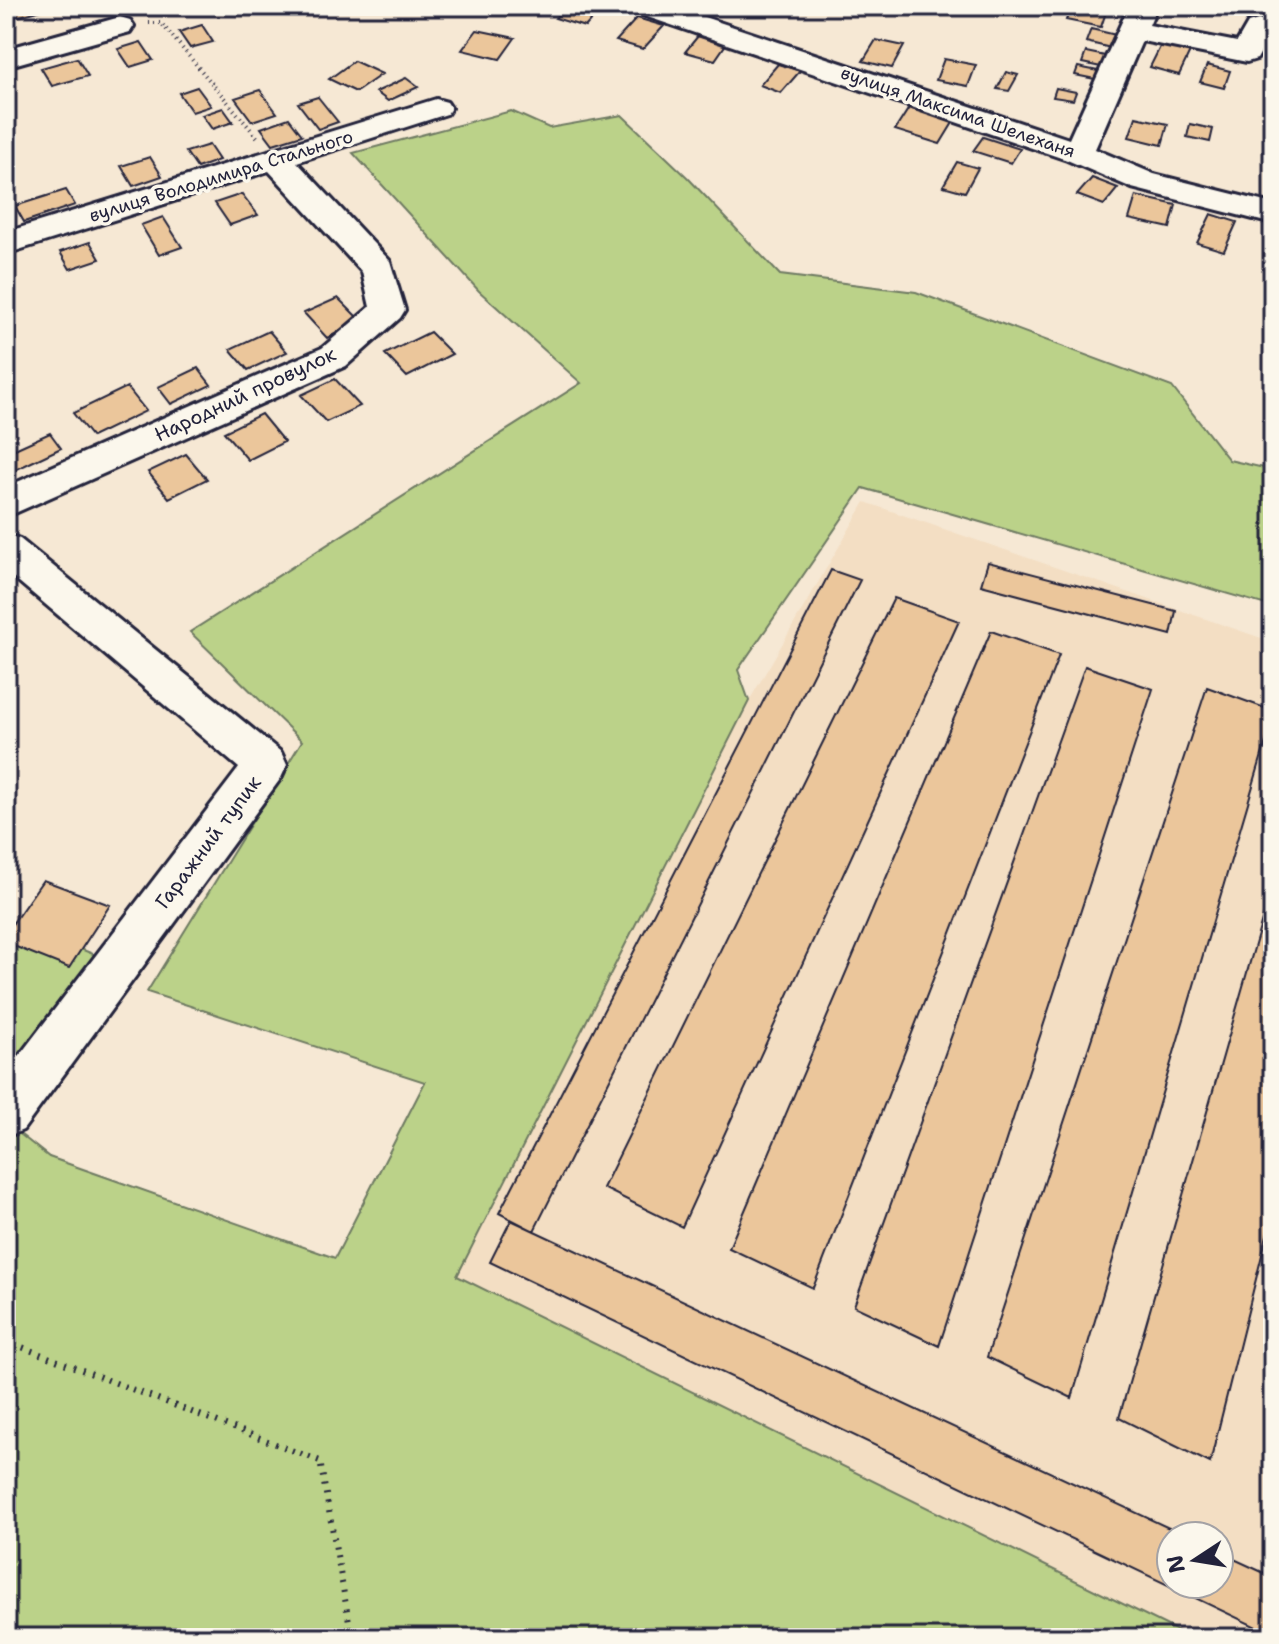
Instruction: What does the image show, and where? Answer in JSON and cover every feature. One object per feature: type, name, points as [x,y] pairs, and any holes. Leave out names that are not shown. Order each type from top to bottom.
[{"type":"street","name":"вулиця Максима Шелеханя","points":[[643,6],[1078,153],[1143,181],[1273,214]]},
{"type":"street","points":[[1078,153],[1138,18],[1247,53],[1258,29],[1273,32]]},
{"type":"street","points":[[6,58],[120,26]]},
{"type":"street","name":"вулиця Володимира Стального","points":[[6,243],[436,108]]},
{"type":"street","name":"Народний провулок","points":[[6,503],[334,357],[388,310],[378,269],[276,159]]},
{"type":"street","name":"Гаражний тупик","points":[[6,549],[266,765],[6,1113]]},
{"type":"path","points":[[120,26],[161,23],[276,159]]},
{"type":"path","points":[[6,1341],[320,1461],[352,1638]]},
{"type":"shaded area","points":[[865,502],[1273,642],[1273,1638],[1192,1638],[456,1277],[749,701]]},
{"type":"green space","points":[[511,111],[549,128],[622,115],[688,178],[780,275],[916,292],[1172,387],[1229,460],[1273,470],[1273,607],[863,488],[738,670],[749,701],[457,1276],[1192,1638],[6,1638],[6,1123],[49,1157],[335,1258],[425,1082],[147,992],[302,741],[190,632],[581,383],[479,291],[353,153]]},
{"type":"green space","points":[[6,919],[108,960],[6,1099]]},
{"type":"building","points":[[6,6],[56,6],[6,20]]},
{"type":"building","points":[[500,6],[546,6],[539,15]]},
{"type":"building","points":[[566,6],[602,8],[585,27],[555,18]]},
{"type":"building","points":[[1072,6],[1108,6],[1101,27],[1066,20]]},
{"type":"building","points":[[637,18],[664,26],[643,49],[616,41]]},
{"type":"building","points":[[202,25],[213,42],[190,48],[179,32]]},
{"type":"building","points":[[1091,29],[1116,35],[1111,48],[1086,42]]},
{"type":"building","points":[[477,30],[515,38],[500,59],[462,50]]},
{"type":"building","points":[[698,36],[726,44],[715,60],[685,52]]},
{"type":"building","points":[[876,40],[904,46],[892,68],[863,61]]},
{"type":"building","points":[[141,42],[153,60],[130,67],[118,49]]},
{"type":"building","points":[[1161,45],[1190,52],[1179,75],[1150,67]]},
{"type":"building","points":[[1086,52],[1110,57],[1106,68],[1082,63]]},
{"type":"building","points":[[77,58],[88,76],[52,86],[41,68]]},
{"type":"building","points":[[944,59],[976,65],[968,86],[936,80]]},
{"type":"building","points":[[354,61],[382,74],[356,92],[329,79]]},
{"type":"building","points":[[778,64],[800,71],[781,93],[760,85]]},
{"type":"building","points":[[1207,65],[1230,71],[1224,88],[1200,82]]},
{"type":"building","points":[[1078,67],[1103,72],[1100,80],[1075,75]]},
{"type":"building","points":[[1006,72],[1018,75],[1009,91],[997,89]]},
{"type":"building","points":[[406,78],[418,87],[388,101],[376,92]]},
{"type":"building","points":[[197,87],[211,106],[192,112],[179,93]]},
{"type":"building","points":[[1056,88],[1076,92],[1073,100],[1053,97]]},
{"type":"building","points":[[260,90],[277,113],[252,121],[235,98]]},
{"type":"building","points":[[318,97],[338,122],[318,129],[298,103]]},
{"type":"building","points":[[223,108],[233,122],[212,129],[202,115]]},
{"type":"building","points":[[909,108],[954,121],[940,144],[895,130]]},
{"type":"building","points":[[1136,117],[1168,124],[1162,145],[1129,137]]},
{"type":"building","points":[[289,118],[302,135],[273,144],[261,128]]},
{"type":"building","points":[[1190,124],[1213,129],[1210,142],[1187,137]]},
{"type":"building","points":[[983,137],[1020,149],[1011,163],[973,151]]},
{"type":"building","points":[[209,145],[219,160],[197,168],[186,152]]},
{"type":"building","points":[[150,157],[162,176],[133,186],[121,166]]},
{"type":"building","points":[[957,162],[978,168],[965,192],[943,186]]},
{"type":"building","points":[[1092,178],[1118,188],[1104,205],[1077,195]]},
{"type":"building","points":[[66,190],[75,205],[24,222],[15,206]]},
{"type":"building","points":[[242,194],[258,215],[230,225],[215,203]]},
{"type":"building","points":[[1136,196],[1176,205],[1170,228],[1129,219]]},
{"type":"building","points":[[1211,214],[1237,222],[1224,251],[1197,243]]},
{"type":"building","points":[[163,217],[182,247],[159,255],[141,225]]},
{"type":"building","points":[[90,242],[100,259],[70,269],[60,252]]},
{"type":"building","points":[[338,298],[361,321],[327,338],[304,313]]},
{"type":"building","points":[[269,331],[287,352],[248,370],[230,349]]},
{"type":"building","points":[[430,332],[452,354],[407,377],[385,354]]},
{"type":"building","points":[[198,368],[211,385],[171,404],[158,387]]},
{"type":"building","points":[[335,379],[360,406],[326,422],[301,395]]},
{"type":"building","points":[[127,387],[146,411],[92,437],[73,413]]},
{"type":"building","points":[[261,414],[284,442],[248,460],[224,432]]},
{"type":"building","points":[[50,433],[61,448],[13,471],[6,461],[6,453]]},
{"type":"building","points":[[186,454],[207,479],[169,498],[148,472]]},
{"type":"building","points":[[988,562],[1176,611],[1171,635],[981,585]]},
{"type":"building","points":[[831,570],[860,580],[534,1231],[499,1213]]},
{"type":"building","points":[[894,598],[959,621],[682,1227],[603,1188]]},
{"type":"building","points":[[991,631],[1059,655],[813,1288],[729,1248]]},
{"type":"building","points":[[1085,666],[1153,689],[939,1346],[854,1306]]},
{"type":"building","points":[[1207,687],[1273,711],[1273,718],[1072,1398],[987,1357]]},
{"type":"building","points":[[43,880],[110,905],[69,968],[6,943],[6,933]]},
{"type":"building","points":[[1273,882],[1273,1211],[1210,1463],[1119,1418]]},
{"type":"building","points":[[511,1220],[1155,1521],[1155,1579],[490,1262]]},
{"type":"building","points":[[1235,1559],[1273,1577],[1273,1635],[1200,1600],[1235,1600]]}]
